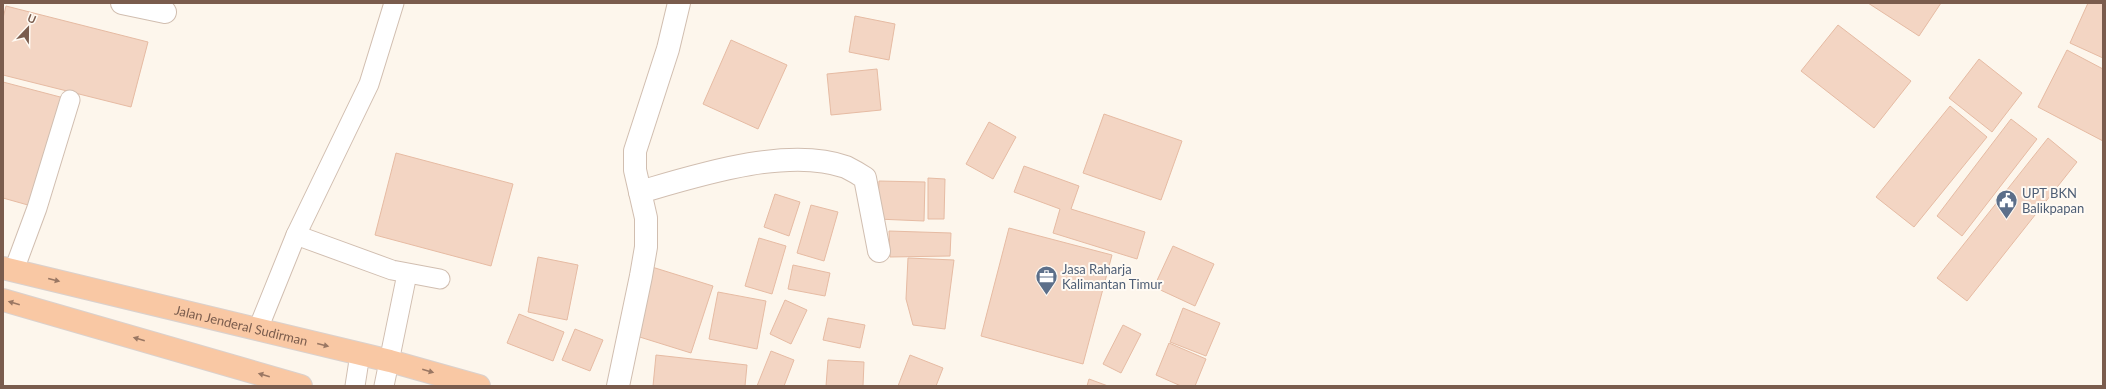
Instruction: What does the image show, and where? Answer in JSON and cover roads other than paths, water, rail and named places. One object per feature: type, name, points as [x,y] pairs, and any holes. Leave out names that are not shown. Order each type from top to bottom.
[{"type":"highway","name":"Jalan Jenderal Sudirman","points":[[8,269],[390,361],[479,386]]},
{"type":"highway","points":[[3,300],[301,386]]},
{"type":"street","points":[[122,3],[165,12]]},
{"type":"street","points":[[618,386],[646,247],[646,218],[635,170],[635,151],[668,49],[679,3]]},
{"type":"street","points":[[640,192],[688,178],[741,166],[792,161],[826,162],[847,168],[865,178],[879,251]]},
{"type":"lane","points":[[258,329],[296,235],[369,84],[394,3]]},
{"type":"lane","points":[[8,269],[37,208],[70,100]]},
{"type":"lane","points":[[296,235],[407,274],[440,279]]},
{"type":"lane","points":[[384,386],[407,274]]},
{"type":"lane","points":[[355,386],[360,354]]},
{"type":"place","name":"UPT BKN Balikpapan","points":[[2007,220]]},
{"type":"place","name":"Jasa Raharja Kalimantan Timur","points":[[1046,296]]}]
